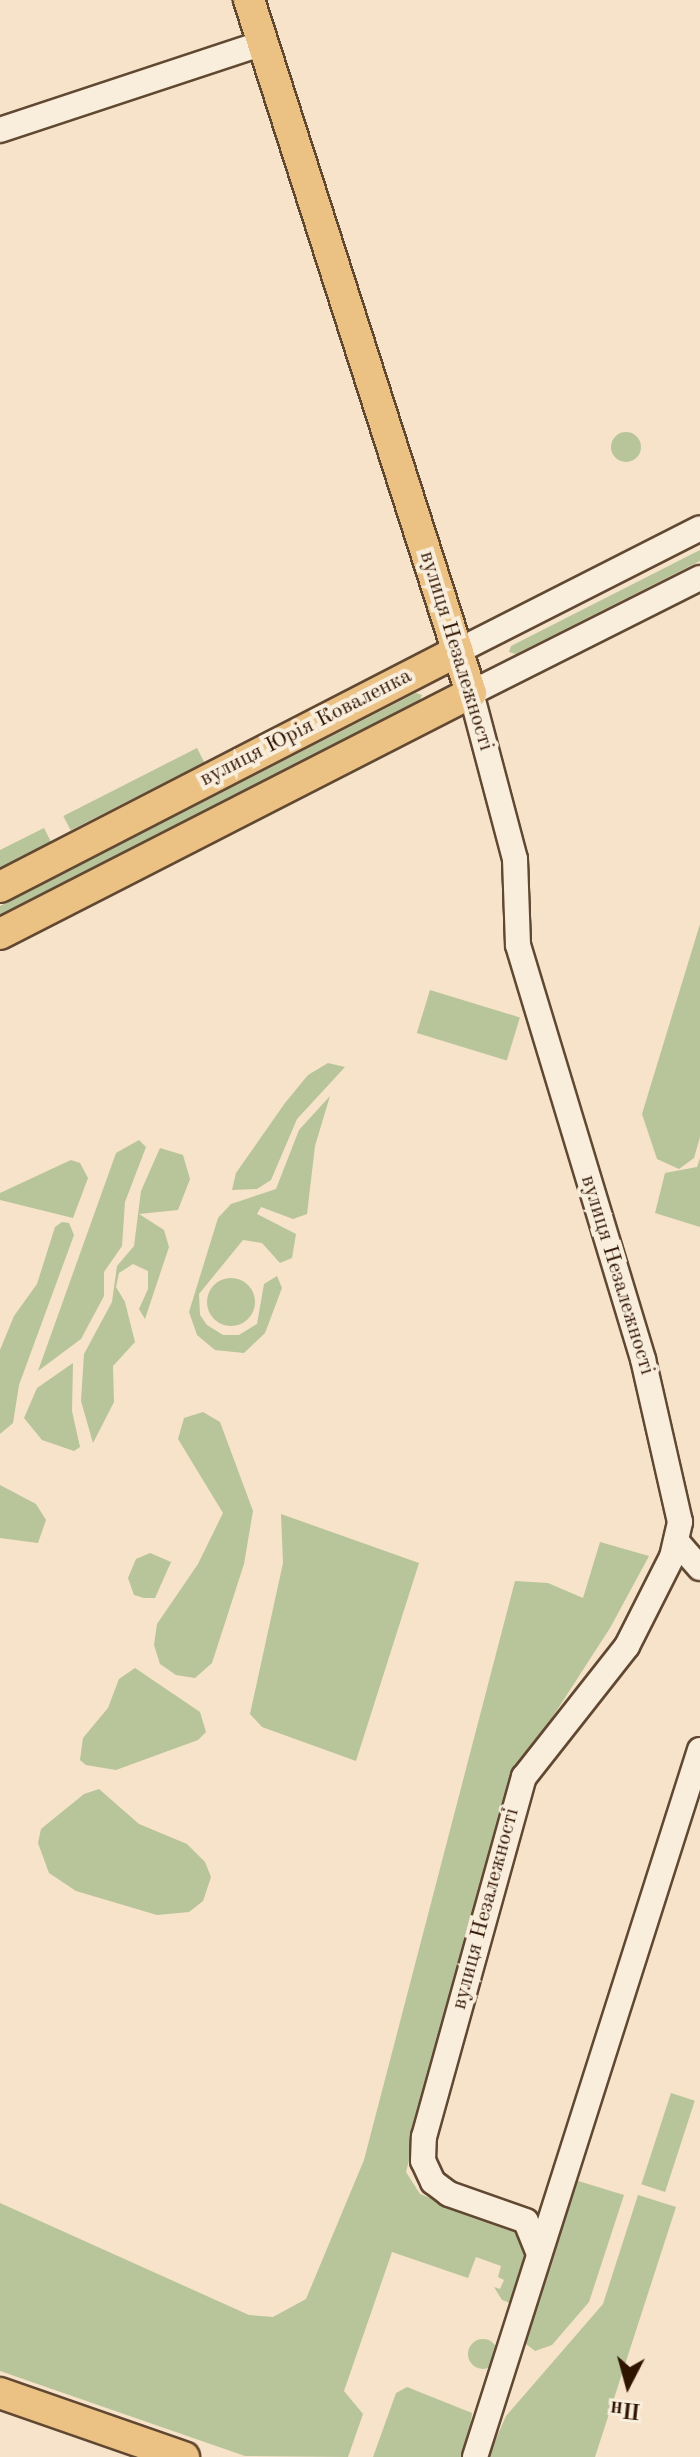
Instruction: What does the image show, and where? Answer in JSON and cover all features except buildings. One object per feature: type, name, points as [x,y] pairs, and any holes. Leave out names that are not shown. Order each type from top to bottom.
[{"type":"main road","name":"вулиця Незалежності","points":[[249,0],[471,693]]},
{"type":"main road","name":"вулиця Юрія Коваленка","points":[[0,887],[458,651]]},
{"type":"main road","name":"вулиця Юрія Коваленка","points":[[0,934],[471,693]]},
{"type":"main road","points":[[0,2393],[184,2457]]},
{"type":"street","points":[[0,130],[263,43]]},
{"type":"street","name":"вулиця Юрія Коваленка","points":[[458,651],[700,528]]},
{"type":"street","name":"вулиця Юрія Коваленка","points":[[471,693],[700,578]]},
{"type":"street","name":"вулиця Незалежності","points":[[471,693],[515,859],[518,945],[643,1359],[679,1502],[678,1543],[627,1646],[524,1777],[421,2148],[433,2182],[449,2194],[526,2221],[539,2254]]},
{"type":"street","points":[[678,1543],[700,1568]]},
{"type":"street","points":[[475,2457],[700,1750]]},
{"type":"green space","points":[[626,432],[632,433],[640,441],[640,453],[632,461],[626,462],[620,461],[612,453],[611,447],[612,441],[620,433]]},
{"type":"green space","points":[[700,550],[700,561],[516,654],[509,652],[511,646]]},
{"type":"green space","points":[[416,693],[422,695],[419,702],[0,917],[0,906]]},
{"type":"green space","points":[[197,748],[204,762],[71,830],[63,816]]},
{"type":"green space","points":[[44,828],[51,842],[0,870],[0,850]]},
{"type":"green space","points":[[700,924],[700,1137],[694,1158],[679,1169],[657,1159],[642,1114]]},
{"type":"green space","points":[[430,990],[520,1017],[507,1061],[417,1033]]},
{"type":"green space","points":[[328,1063],[345,1067],[297,1119],[271,1180],[257,1189],[232,1190],[236,1173],[285,1103],[308,1075]]},
{"type":"green space","points":[[330,1096],[315,1146],[307,1214],[293,1219],[261,1207],[257,1214],[296,1234],[292,1258],[280,1263],[262,1243],[243,1240],[199,1294],[200,1315],[207,1325],[223,1335],[239,1335],[257,1324],[264,1284],[277,1276],[282,1288],[265,1333],[244,1353],[215,1350],[197,1335],[189,1312],[218,1218],[231,1204],[276,1189],[299,1130]]},
{"type":"green space","points":[[139,1140],[146,1147],[125,1202],[122,1246],[104,1272],[104,1296],[81,1339],[38,1371],[116,1153]]},
{"type":"green space","points":[[160,1148],[183,1155],[190,1179],[178,1210],[139,1214],[164,1230],[169,1247],[145,1319],[139,1309],[148,1289],[148,1271],[133,1264],[119,1273],[116,1287],[125,1302],[135,1342],[113,1366],[114,1402],[93,1443],[81,1401],[84,1354],[112,1302],[117,1266],[134,1246],[141,1191]]},
{"type":"green space","points":[[700,1158],[700,1227],[655,1213],[665,1173],[697,1167]]},
{"type":"green space","points":[[71,1160],[80,1163],[88,1178],[73,1218],[0,1200],[0,1193]]},
{"type":"green space","points":[[62,1222],[69,1223],[74,1235],[19,1385],[13,1423],[0,1434],[0,1350],[14,1316],[37,1284],[55,1227]]},
{"type":"green space","points":[[231,1278],[248,1285],[255,1302],[248,1319],[231,1326],[214,1319],[207,1302],[214,1285]]},
{"type":"green space","points":[[73,1363],[72,1411],[80,1447],[74,1451],[42,1440],[24,1418],[37,1388]]},
{"type":"green space","points":[[203,1412],[220,1422],[253,1511],[244,1564],[212,1663],[195,1678],[176,1675],[160,1664],[154,1645],[157,1624],[198,1564],[223,1513],[178,1439],[184,1418]]},
{"type":"green space","points":[[0,1485],[36,1504],[46,1520],[38,1543],[0,1538]]},
{"type":"green space","points":[[281,1514],[419,1563],[356,1761],[262,1727],[250,1714],[283,1563]]},
{"type":"green space","points":[[600,1542],[649,1556],[610,1628],[506,1789],[406,2172],[420,2194],[521,2233],[528,2250],[513,2304],[502,2300],[494,2287],[500,2289],[504,2280],[498,2277],[501,2266],[476,2257],[468,2278],[392,2252],[344,2391],[363,2414],[348,2457],[245,2456],[0,2371],[0,2203],[249,2315],[273,2317],[306,2299],[364,2160],[515,1581],[548,1583],[583,1598]]},
{"type":"green space","points":[[150,1553],[171,1562],[155,1598],[144,1598],[134,1595],[128,1578],[136,1559]]},
{"type":"green space","points":[[135,1668],[200,1712],[206,1732],[198,1740],[116,1770],[86,1765],[80,1760],[83,1738],[108,1708],[119,1679]]},
{"type":"green space","points":[[99,1789],[139,1824],[187,1844],[205,1862],[211,1877],[203,1901],[189,1912],[157,1915],[76,1891],[49,1873],[38,1843],[41,1829],[84,1794]]},
{"type":"green space","points":[[671,2093],[695,2101],[665,2192],[641,2184]]},
{"type":"green space","points":[[575,2180],[624,2195],[589,2302],[552,2345],[535,2351],[526,2344],[526,2331]]},
{"type":"green space","points":[[638,2195],[676,2207],[595,2457],[488,2457],[506,2416],[603,2304]]},
{"type":"green space","points":[[483,2339],[494,2343],[498,2354],[494,2365],[483,2369],[472,2365],[468,2354],[472,2343]]},
{"type":"green space","points":[[407,2387],[472,2413],[467,2457],[373,2457],[396,2393]]}]
